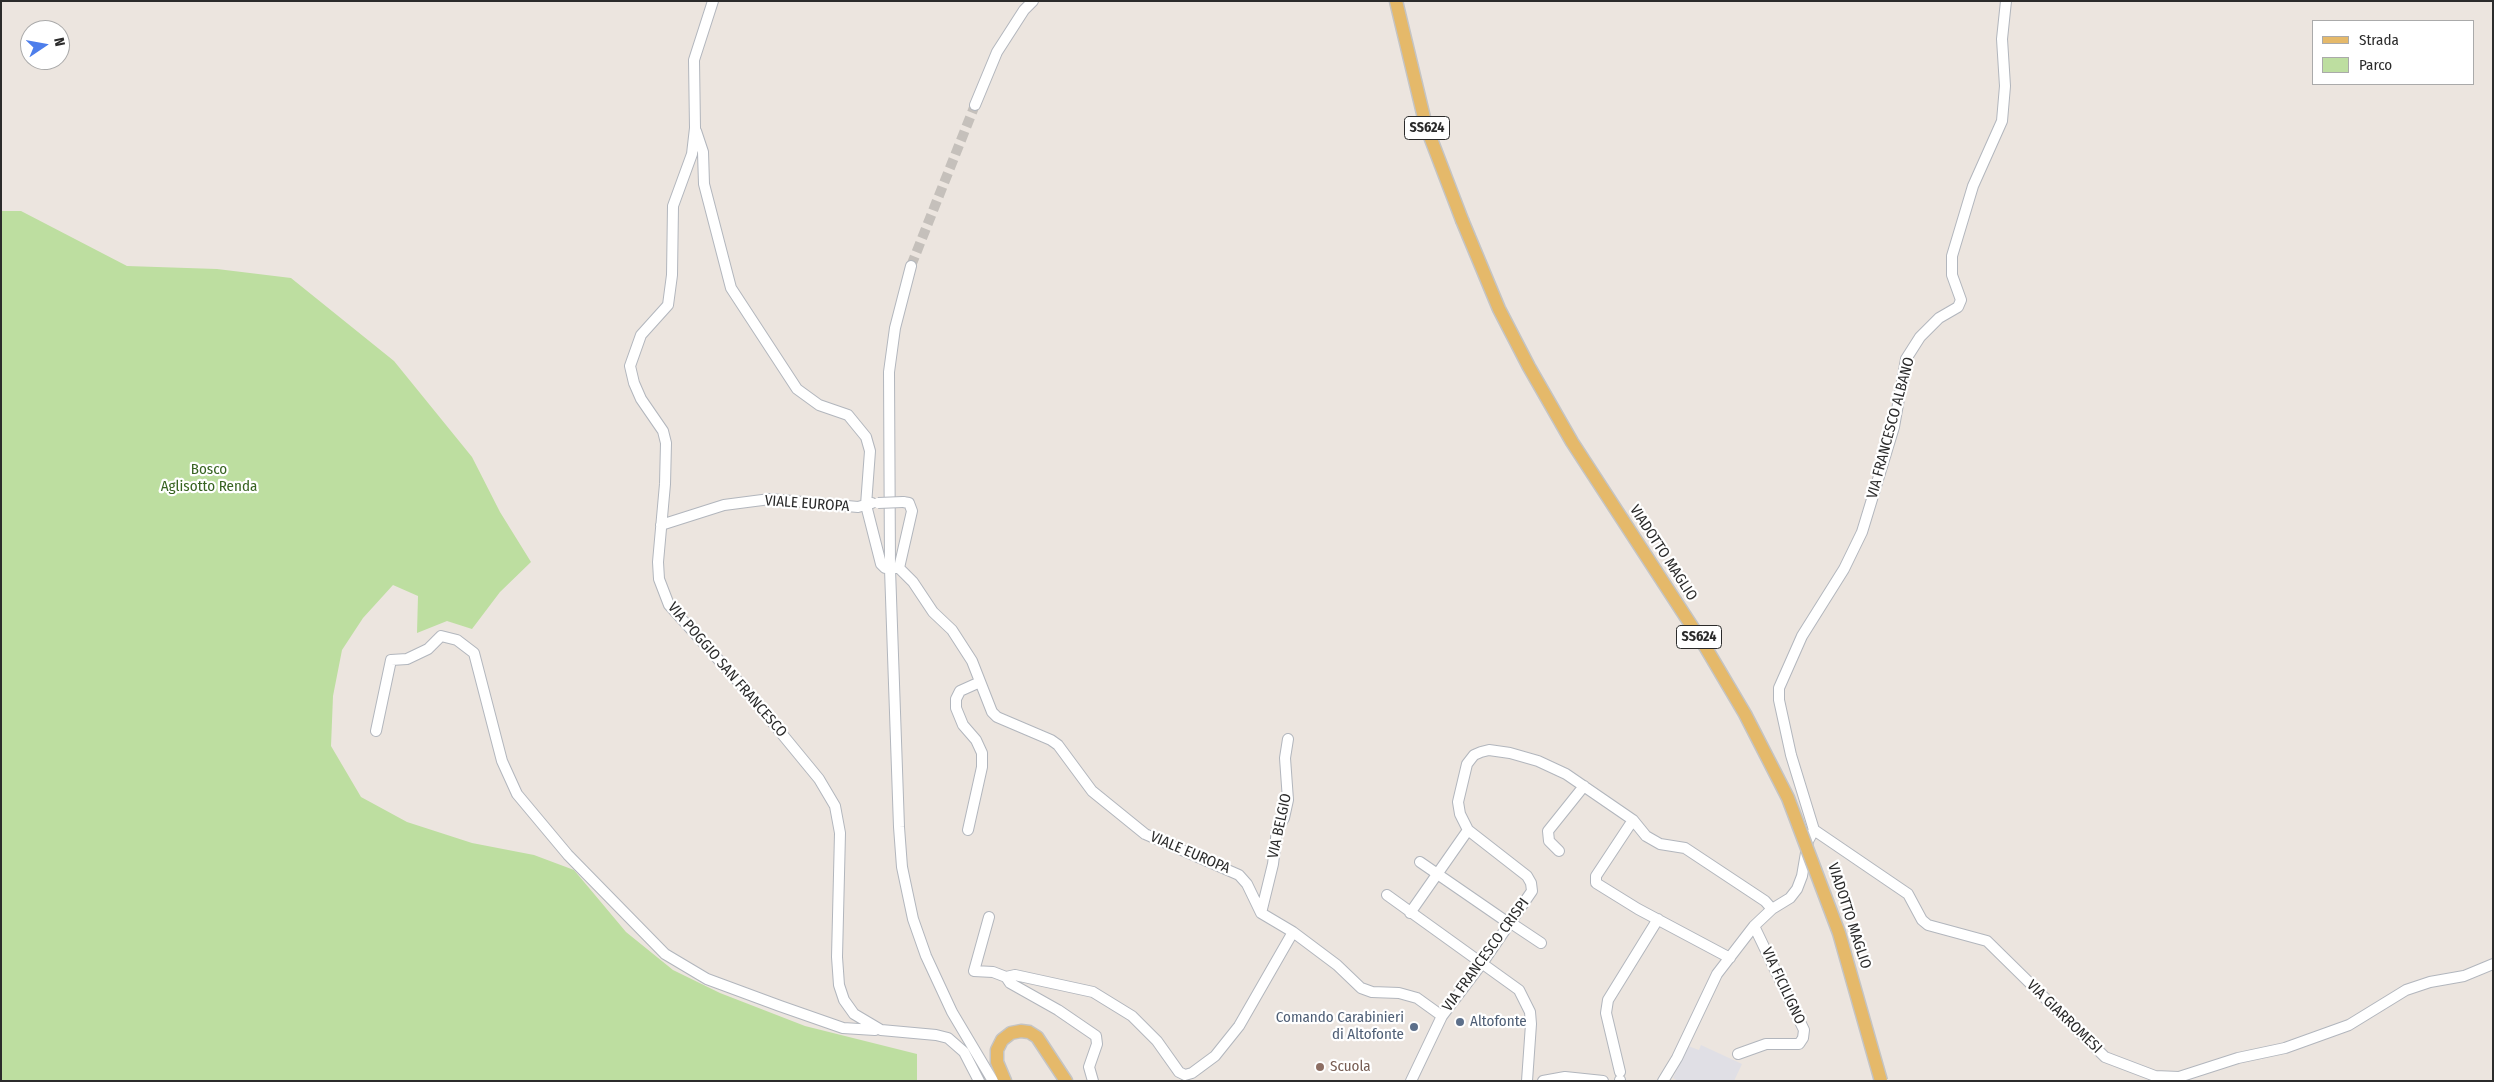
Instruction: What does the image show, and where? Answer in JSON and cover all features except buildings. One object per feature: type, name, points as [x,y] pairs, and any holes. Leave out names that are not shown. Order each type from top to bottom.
[{"type":"main road","name":"VIADOTTO MAGLIO","points":[[1396,1],[1426,126],[1499,309],[1529,367],[1572,442],[1706,648],[1745,714],[1788,798],[1839,933],[1881,1081]]},
{"type":"main road","points":[[1005,1081],[997,1062],[997,1050],[1002,1040],[1011,1033],[1021,1031],[1029,1032],[1037,1037],[1066,1081]]},
{"type":"street","name":"VIA POGGIO SAN FRANCESCO","points":[[713,1],[694,60],[692,154],[673,206],[672,275],[668,305],[641,336],[630,366],[634,383],[641,399],[663,431],[666,443],[665,484],[658,571],[661,587],[669,605],[745,689],[819,779],[831,797],[838,815],[840,833],[837,957],[839,985],[844,1000],[854,1014],[881,1030],[936,1035],[948,1038],[964,1052],[979,1081]]},
{"type":"street","points":[[975,104],[997,52],[1019,17],[1033,1]]},
{"type":"street","name":"VIA FRANCESCO ALBANO","points":[[1814,830],[1791,755],[1778,696],[1779,688],[1802,636],[1844,569],[1862,532],[1894,427],[1906,359],[1920,337],[1939,318],[1958,307],[1962,300],[1952,275],[1952,256],[1973,186],[2002,121],[2004,86],[2002,39],[2006,1]]},
{"type":"street","name":"VIALE EUROPA","points":[[694,128],[703,152],[704,184],[731,288],[797,389],[820,404],[848,415],[866,437],[870,451],[866,505],[881,564],[885,568],[895,569],[913,582],[933,612],[952,630],[964,646],[980,682],[987,704],[997,717],[1051,740],[1058,745],[1092,791],[1145,834],[1239,875],[1247,884],[1260,913]]},
{"type":"street","points":[[911,266],[896,328],[889,372],[901,851],[907,893],[926,956],[952,1012],[993,1081]]},
{"type":"street","name":"VIALE EUROPA","points":[[661,524],[724,505],[770,499],[858,507],[878,503],[909,503],[912,511],[895,569]]},
{"type":"street","points":[[376,731],[391,660],[407,659],[428,649],[440,636],[457,640],[474,653],[502,761],[517,794],[568,855],[665,954],[707,979],[789,1009],[843,1028],[881,1030]]},
{"type":"street","points":[[968,830],[982,760],[976,740],[963,725],[956,708],[956,699],[960,692],[980,682]]},
{"type":"street","name":"VIA BELGIO","points":[[1260,913],[1272,864],[1277,830],[1284,818],[1288,800],[1285,758],[1288,739]]},
{"type":"street","points":[[1410,912],[1468,830],[1458,808],[1462,780],[1467,764],[1474,755],[1481,752],[1503,752],[1538,761],[1566,774],[1633,820],[1646,836],[1660,844],[1685,848],[1765,901],[1772,909]]},
{"type":"street","points":[[1559,851],[1549,841],[1548,831],[1584,786]]},
{"type":"street","points":[[1633,820],[1595,880],[1596,883],[1698,943],[1730,958]]},
{"type":"street","name":"VIA FRANCESCO CRISPI","points":[[1411,1081],[1442,1016],[1531,894],[1532,883],[1527,876],[1468,830]]},
{"type":"street","name":"VIA FICILIGNO","points":[[1665,1078],[1717,974],[1754,926],[1772,909],[1790,898],[1797,888],[1802,876],[1808,842],[1814,830]]},
{"type":"street","name":"VIA GIARROMESI","points":[[1814,830],[1908,894],[1922,920],[1928,925],[1987,941],[2105,1057],[2155,1076],[2179,1077],[2238,1058],[2285,1048],[2349,1025],[2406,990],[2430,982],[2464,976],[2493,964]]},
{"type":"street","points":[[1420,862],[1541,943]]},
{"type":"street","points":[[1387,895],[1519,990],[1530,1012],[1527,1081]]},
{"type":"street","points":[[1260,913],[1293,932],[1337,964],[1361,988],[1372,992],[1399,993],[1416,998],[1442,1016]]},
{"type":"street","points":[[989,917],[974,971],[993,972],[1006,977],[1010,983],[1058,1010],[1096,1036],[1097,1044],[1089,1067],[1092,1081]]},
{"type":"street","points":[[1620,1077],[1620,1062],[1606,1013],[1608,1000],[1658,919]]},
{"type":"street","name":"VIA FICILIGNO","points":[[1738,1054],[1766,1044],[1799,1044],[1803,1038],[1804,1030],[1754,926]]},
{"type":"street","points":[[1006,977],[1015,974],[1093,992],[1132,1016],[1157,1041],[1179,1072],[1189,1074],[1215,1056],[1239,1026],[1293,932]]},
{"type":"street","points":[[1543,1081],[1565,1077],[1602,1081]]},
{"type":"shaded area","points":[[1701,1045],[1742,1064],[1734,1081],[1678,1081],[1673,1078],[1688,1046],[1699,1050]]},
{"type":"green space","name":"Bosco Aglisotto Renda","points":[[1,211],[21,211],[127,266],[217,269],[291,278],[394,361],[472,457],[500,512],[531,562],[500,592],[472,629],[447,621],[417,633],[418,596],[393,585],[363,618],[342,650],[333,696],[331,746],[361,797],[407,822],[472,843],[534,855],[574,870],[626,932],[673,970],[720,993],[805,1026],[917,1054],[917,1081],[1,1081]]},
{"type":"tunnel","points":[[911,266],[975,105]]},
{"type":"place","name":"Altofonte","points":[[1460,1022]]},
{"type":"place","name":"Comando Carabinieri di Altofonte","points":[[1414,1027]]},
{"type":"place","name":"Scuola","points":[[1320,1067]]}]
